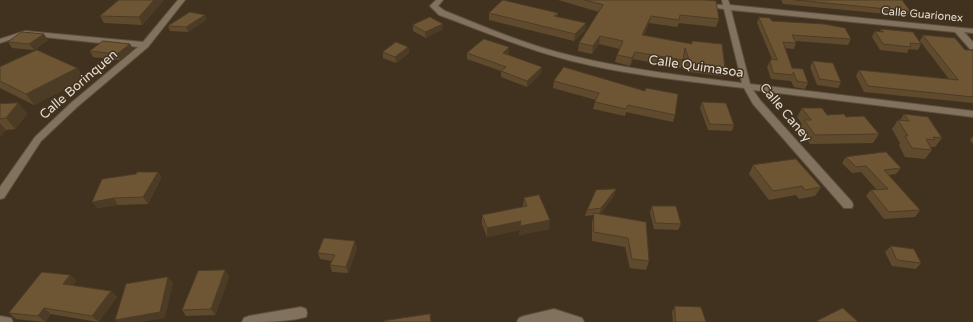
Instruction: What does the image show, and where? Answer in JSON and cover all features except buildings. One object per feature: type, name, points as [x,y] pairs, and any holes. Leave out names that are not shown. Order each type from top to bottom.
[{"type":"street","name":"Calle Borinquen","points":[[0,195],[38,139],[74,105],[145,45],[182,0]]},
{"type":"street","name":"Calle Quimasoa","points":[[440,0],[434,6],[442,13],[515,41],[573,59],[632,72],[973,114]]},
{"type":"street","name":"Calle Guarionex","points":[[696,4],[726,4],[973,31]]},
{"type":"street","name":"Calle Caney","points":[[726,4],[747,87],[756,102],[848,205]]},
{"type":"street","points":[[958,30],[973,47]]},
{"type":"street","points":[[0,41],[25,33],[145,45]]},
{"type":"street","points":[[249,322],[301,313]]},
{"type":"street","points":[[524,322],[554,315],[577,322]]},
{"type":"street","points":[[0,322],[6,322]]}]
